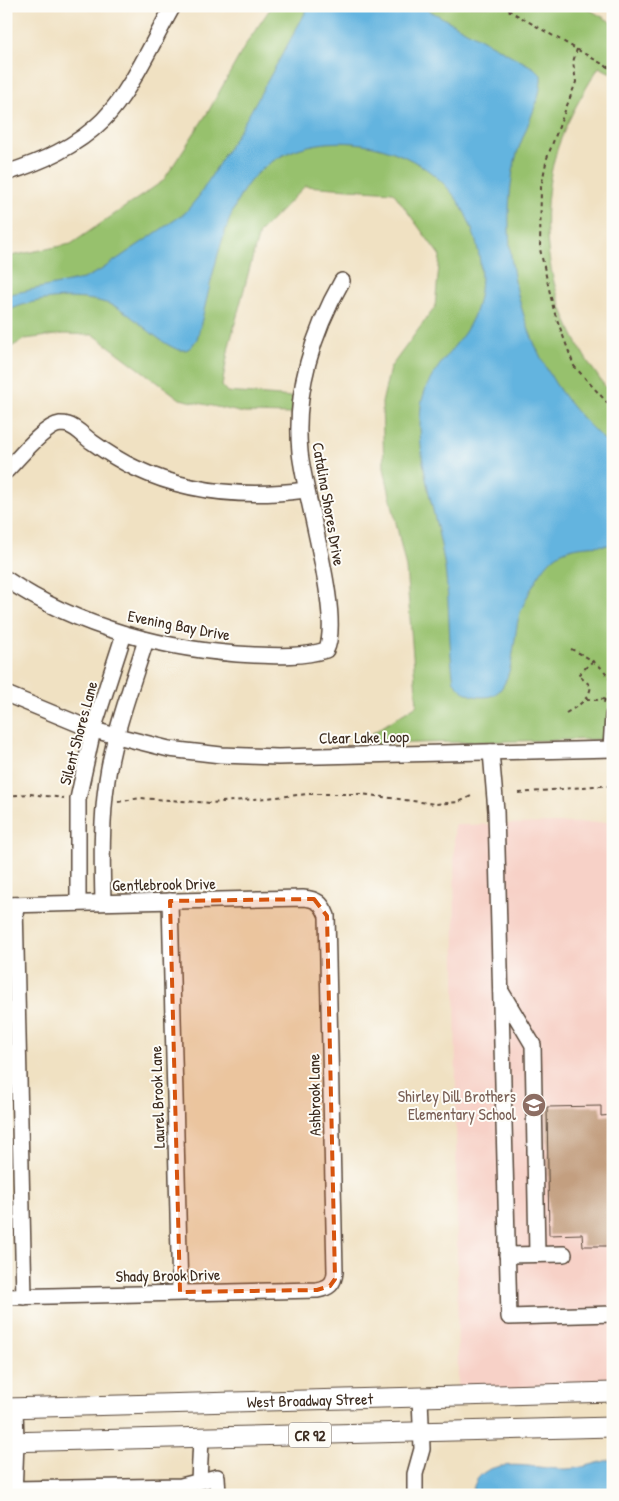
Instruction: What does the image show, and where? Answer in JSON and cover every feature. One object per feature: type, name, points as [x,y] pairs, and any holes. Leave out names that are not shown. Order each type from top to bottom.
[{"type":"main road","name":"West Broadway Street","points":[[11,1408],[613,1392]]},
{"type":"main road","name":"CR 92","points":[[11,1442],[613,1427]]},
{"type":"street","points":[[6,173],[40,162],[68,148],[103,120],[120,99],[173,6]]},
{"type":"street","name":"Catalina Shores Drive","points":[[326,650],[331,641],[330,604],[306,490],[300,452],[299,429],[304,385],[316,337],[326,309],[342,281]]},
{"type":"street","points":[[6,471],[47,429],[58,424],[68,424],[102,450],[133,467],[165,481],[204,490],[241,495],[306,490]]},
{"type":"street","name":"Evening Bay Drive","points":[[6,579],[79,617],[146,640],[235,654],[276,656],[313,654],[326,650]]},
{"type":"street","name":"Silent Shores Lane","points":[[78,903],[78,798],[93,730],[124,634]]},
{"type":"street","points":[[103,902],[102,845],[107,780],[117,736],[146,640]]},
{"type":"street","name":"Clear Lake Loop","points":[[6,694],[93,730],[169,749],[221,755],[278,757],[612,749]]},
{"type":"street","points":[[607,712],[612,749]]},
{"type":"street","points":[[491,752],[496,811],[509,1317],[613,1314]]},
{"type":"street","name":"Gentlebrook Drive","points":[[10,905],[303,898],[314,899],[321,903]]},
{"type":"street","name":"Laurel Brook Lane","points":[[170,901],[180,1292]]},
{"type":"street","name":"Ashbrook Lane","points":[[321,903],[327,916],[334,1203],[335,1279],[330,1286]]},
{"type":"street","points":[[10,905],[24,1296]]},
{"type":"street","points":[[501,991],[533,1045],[538,1254]]},
{"type":"street","points":[[508,1255],[564,1254]]},
{"type":"street","name":"Shady Brook Drive","points":[[6,1297],[317,1290],[330,1286]]},
{"type":"street","points":[[415,1495],[415,1474],[422,1449],[420,1398]]},
{"type":"street","points":[[11,1408],[14,1492],[137,1491],[181,1486],[217,1477],[218,1495]]},
{"type":"street","points":[[199,1481],[201,1438]]},
{"type":"path","points":[[501,6],[613,70]]},
{"type":"path","points":[[577,49],[574,62],[576,82],[547,158],[541,186],[540,249],[554,311],[574,366],[613,409]]},
{"type":"path","points":[[571,649],[593,661],[608,676],[612,688],[605,700],[607,712]]},
{"type":"path","points":[[566,713],[586,699],[590,686],[578,675],[593,661]]},
{"type":"path","points":[[586,699],[605,700]]},
{"type":"path","points":[[520,793],[613,786]]},
{"type":"path","points":[[6,796],[29,794],[69,798]]},
{"type":"path","points":[[120,802],[140,798],[220,802],[310,794],[361,794],[435,804],[459,802],[473,795]]},
{"type":"highlighted area","points":[[314,899],[327,916],[335,1279],[330,1286],[317,1290],[180,1292],[170,901]]},
{"type":"shaded area","name":"Shirley Dill Brothers Elementary School","points":[[613,822],[613,1385],[458,1396],[454,825]]},
{"type":"green space","points":[[272,6],[583,6],[613,23],[613,74],[599,67],[567,123],[554,160],[549,187],[547,241],[557,294],[566,320],[592,368],[613,395],[613,739],[371,744],[371,734],[417,705],[406,568],[384,468],[382,403],[390,368],[435,307],[440,256],[393,192],[305,186],[259,233],[229,346],[222,386],[227,392],[293,397],[292,414],[244,413],[180,399],[94,335],[64,334],[25,339],[6,350],[6,257],[71,244],[163,181],[208,112],[246,44]]},
{"type":"water","points":[[309,6],[421,6],[534,68],[541,75],[539,95],[518,151],[510,189],[510,247],[514,276],[530,332],[541,358],[555,383],[582,418],[613,448],[613,545],[572,548],[557,555],[546,565],[533,585],[520,613],[507,677],[502,688],[494,695],[478,697],[470,695],[454,682],[445,568],[424,467],[420,427],[421,406],[427,385],[438,367],[465,332],[473,317],[481,285],[479,253],[469,221],[461,206],[443,183],[419,164],[391,151],[362,144],[331,143],[301,148],[274,160],[251,180],[232,213],[224,234],[197,339],[187,349],[176,349],[125,312],[99,301],[66,298],[49,299],[19,306],[6,312],[6,295],[83,279],[101,270],[185,213],[199,196],[248,116]]},
{"type":"water","points":[[613,1459],[613,1495],[472,1495],[476,1481],[484,1473],[494,1468],[521,1465],[567,1469]]},
{"type":"building","name":"Shirley Dill Brothers Elementary School","points":[[601,1106],[601,1116],[613,1115],[612,1246],[583,1246],[582,1234],[549,1235],[547,1107]]},
{"type":"place","name":"Shirley Dill Brothers Elementary School","points":[[534,1105]]}]
